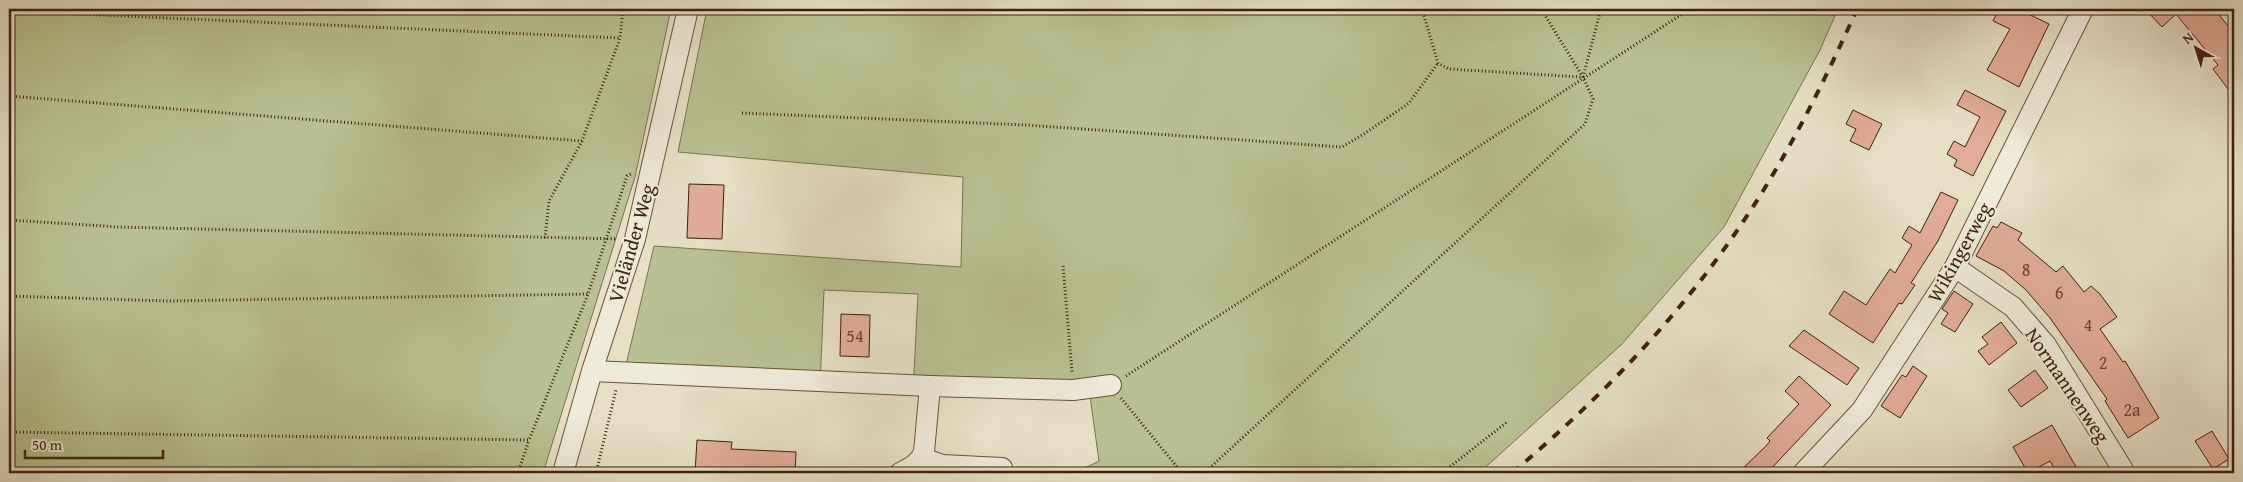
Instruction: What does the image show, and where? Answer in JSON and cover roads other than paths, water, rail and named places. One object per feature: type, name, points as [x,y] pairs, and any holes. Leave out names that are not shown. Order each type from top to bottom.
[{"type":"street","name":"Vieländer Weg","points":[[563,473],[592,371],[635,239],[688,9]]},
{"type":"street","name":"Wikingerweg","points":[[1803,473],[1862,410],[1955,267],[2083,9]]},
{"type":"street","name":"Normannenweg","points":[[1955,267],[2013,307],[2046,345],[2125,473]]},
{"type":"street","points":[[592,371],[930,386],[1073,390],[1111,385]]},
{"type":"street","points":[[900,473],[912,467],[922,458],[930,386]]},
{"type":"street","points":[[922,458],[942,465],[1002,468]]},
{"type":"railway","points":[[1512,473],[1573,419],[1631,362],[1710,268],[1752,208],[1801,125],[1857,9]]}]
